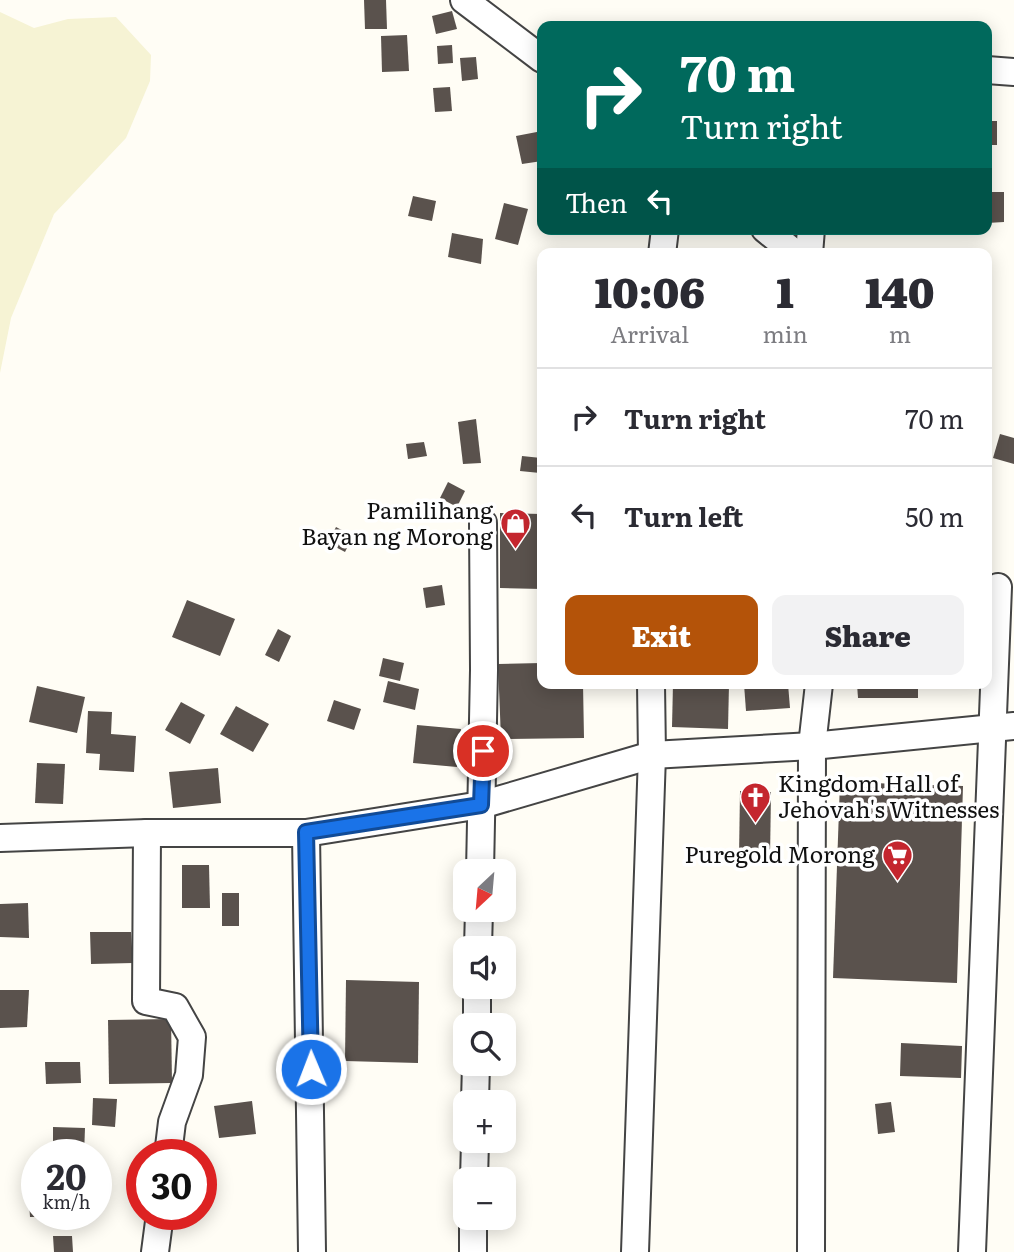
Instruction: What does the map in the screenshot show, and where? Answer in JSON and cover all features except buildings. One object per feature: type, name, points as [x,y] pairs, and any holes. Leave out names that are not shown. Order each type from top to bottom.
[{"type":"street","points":[[464,0],[537,55]]},
{"type":"street","points":[[992,70],[1014,72]]},
{"type":"street","points":[[772,235],[789,248]]},
{"type":"street","points":[[480,859],[483,523]]},
{"type":"street","points":[[972,1252],[1002,728],[998,587]]},
{"type":"street","points":[[635,1252],[652,755],[651,689]]},
{"type":"street","points":[[811,1252],[812,746],[818,689]]},
{"type":"street","points":[[0,838],[147,833],[306,832],[481,805],[652,755],[812,746],[1002,728]]},
{"type":"street","points":[[306,832],[312,1252]]},
{"type":"street","points":[[147,833],[146,1001],[175,1007],[192,1037],[189,1075],[172,1122],[170,1139]]},
{"type":"street","points":[[155,1252],[158,1230]]},
{"type":"street","points":[[473,1230],[473,1252]]},
{"type":"shaded area","points":[[0,12],[34,28],[68,19],[116,17],[151,55],[150,81],[126,138],[54,214],[11,318],[0,373]]},
{"type":"place","name":"Pamilihang Bayan ng Morong","points":[[516,551]]},
{"type":"place","name":"Kingdom Hall of Jehovah's Witnesses","points":[[755,824]]},
{"type":"place","name":"Puregold Morong","points":[[898,882]]},
{"type":"route","points":[[311,1069],[306,832],[481,805],[483,751]]}]
